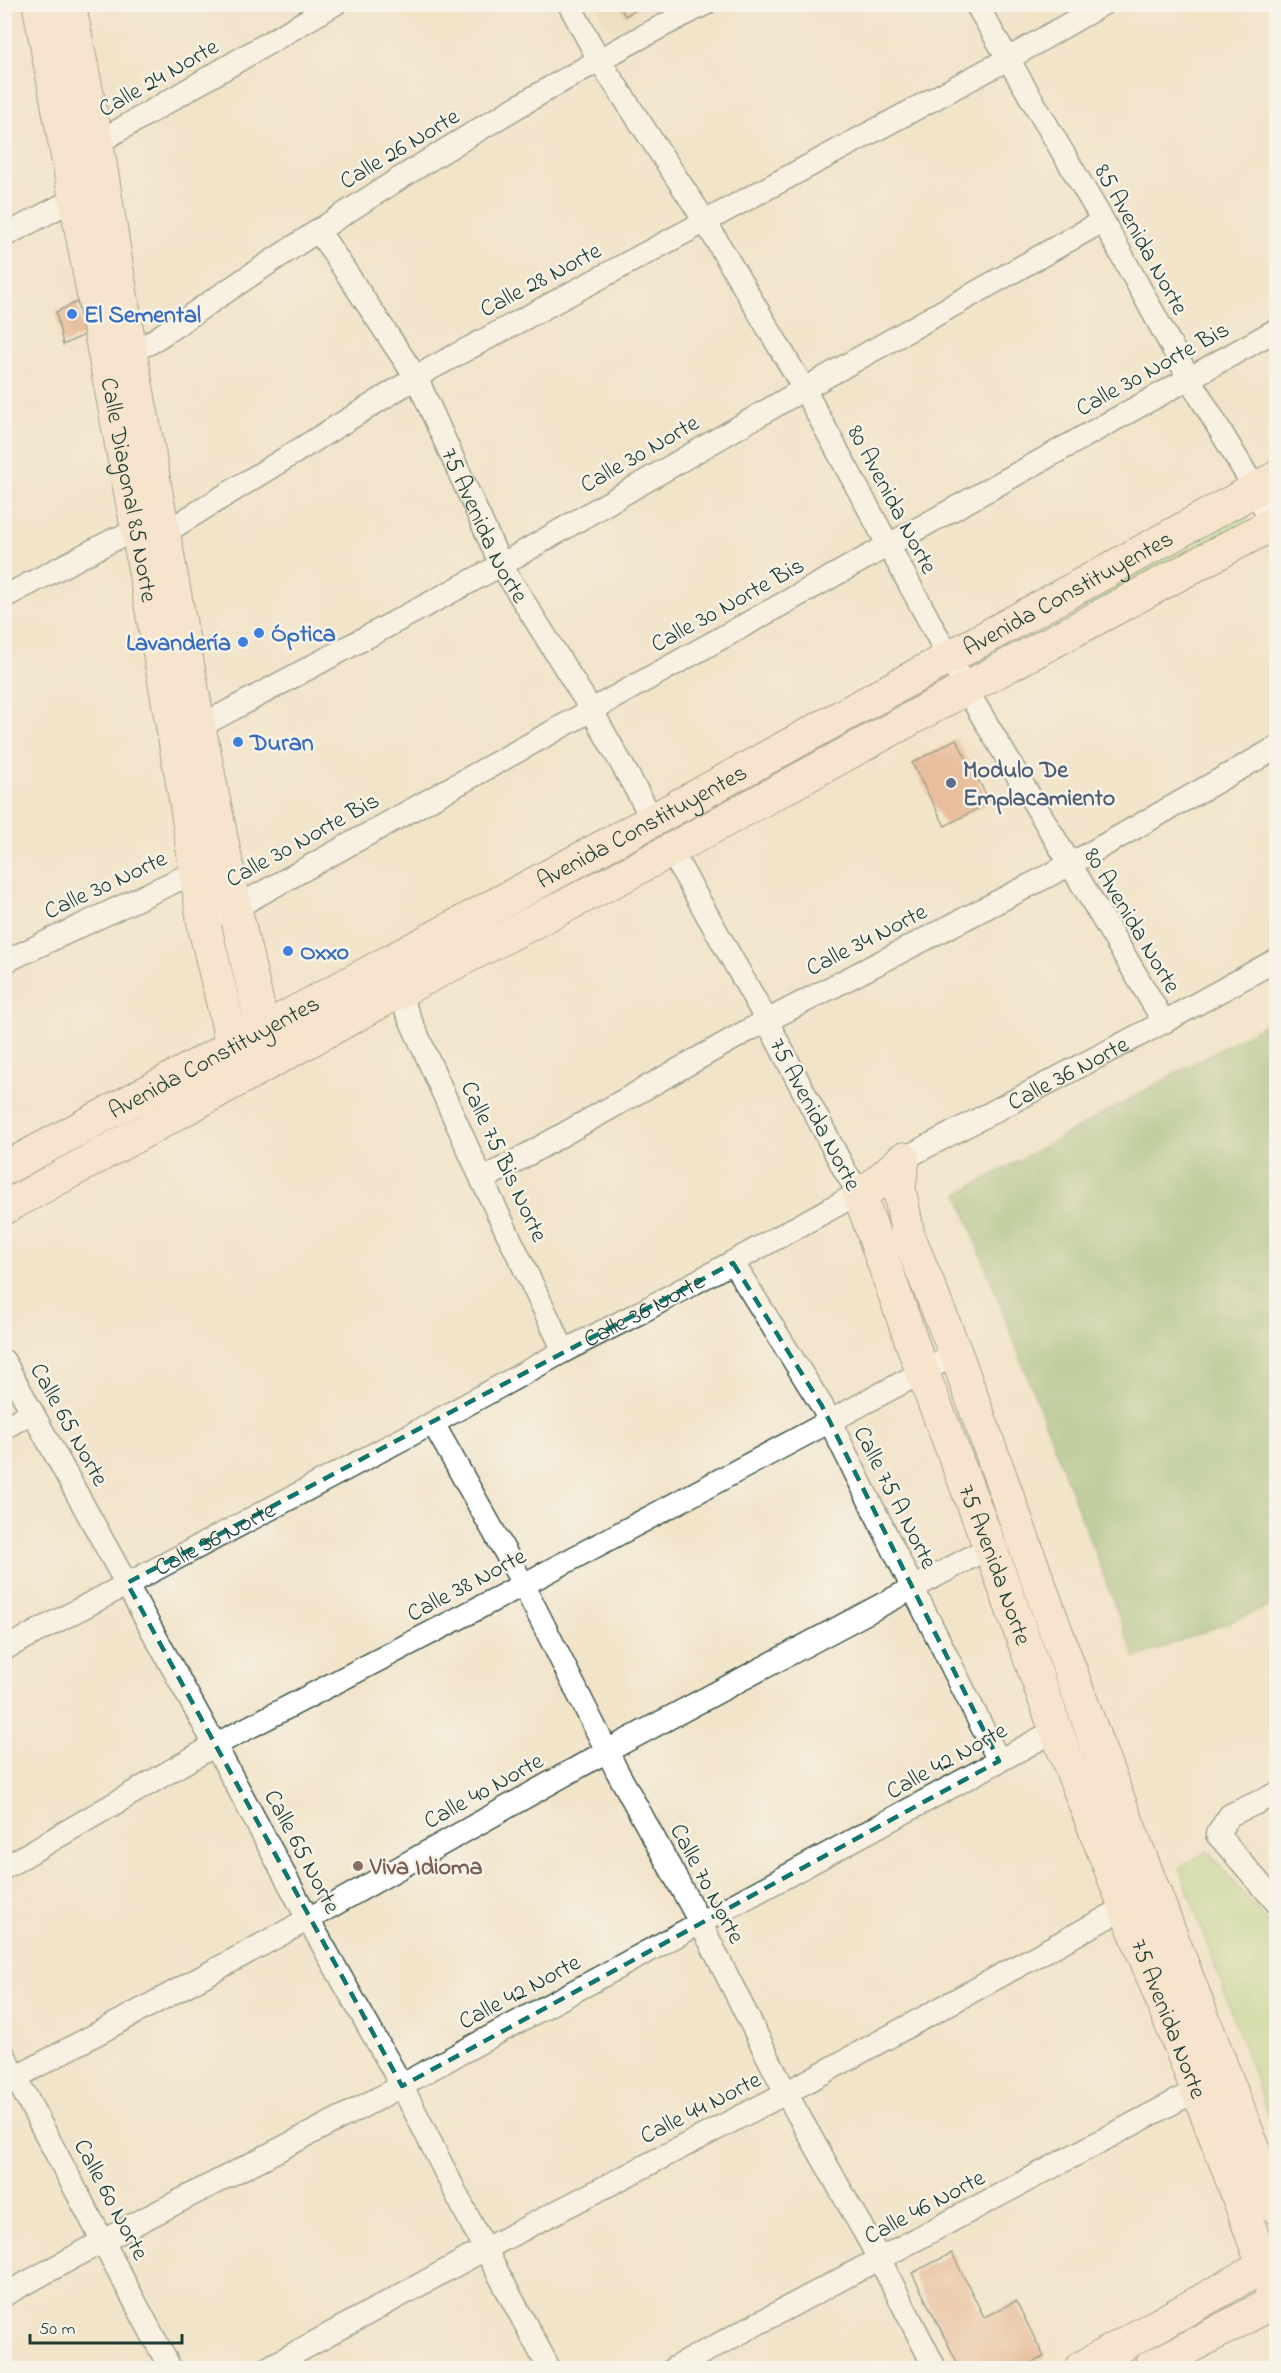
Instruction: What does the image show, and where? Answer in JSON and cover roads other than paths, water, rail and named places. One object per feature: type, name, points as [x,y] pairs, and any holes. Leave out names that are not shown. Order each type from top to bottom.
[{"type":"main road","name":"Calle Diagonal 85 Norte","points":[[39,4],[83,151],[130,351],[151,532],[204,924],[228,1024],[236,1081]]},
{"type":"main road","name":"Calle Diagonal 85 Norte","points":[[69,4],[83,151],[76,198],[151,532],[199,727],[266,1064]]},
{"type":"main road","name":"Avenida Constituyentes","points":[[4,1169],[653,820],[1266,483]]},
{"type":"main road","name":"Avenida Constituyentes","points":[[4,1208],[398,992],[625,875],[966,689],[1275,526]]},
{"type":"main road","name":"Calle 36 Norte","points":[[859,1193],[872,1187],[903,1159]]},
{"type":"main road","name":"75 Avenida Norte","points":[[903,1159],[899,1188],[908,1235],[956,1354],[1096,1742],[1156,1892],[1276,2207]]},
{"type":"main road","name":"75 Avenida Norte","points":[[859,1193],[922,1371],[990,1547],[1056,1730],[1197,2090],[1270,2266],[1276,2301]]},
{"type":"main road","points":[[1081,2368],[1270,2266]]},
{"type":"main road","points":[[1150,2368],[1276,2301]]},
{"type":"street","name":"Calle 24 Norte","points":[[83,151],[335,4]]},
{"type":"street","name":"80 Avenida Norte","points":[[569,4],[599,60],[705,221],[804,389],[948,658],[1069,866],[1164,1022]]},
{"type":"street","name":"Calle 26 Norte","points":[[130,351],[150,343],[318,230],[599,60],[705,4]]},
{"type":"street","name":"85 Avenida Norte","points":[[976,4],[1103,221],[1189,378],[1266,483],[1275,526]]},
{"type":"street","name":"Calle 28 Norte","points":[[4,597],[115,539],[151,532],[417,379],[430,369],[1008,59],[1103,4]]},
{"type":"street","points":[[4,236],[76,198]]},
{"type":"street","name":"Calle 30 Norte","points":[[199,727],[501,565],[804,389],[1103,221]]},
{"type":"street","name":"75 Avenida Norte","points":[[318,230],[417,379],[501,565],[592,711],[653,820]]},
{"type":"street","name":"Calle 30 Norte Bis","points":[[204,924],[1276,330]]},
{"type":"street","name":"Calle 34 Norte","points":[[482,1180],[766,1021],[1069,866],[1276,748]]},
{"type":"street","name":"75 Avenida Norte","points":[[670,849],[859,1193]]},
{"type":"street","name":"Calle 30 Norte","points":[[4,962],[197,871]]},
{"type":"street","name":"Calle 36 Norte","points":[[903,1159],[1164,1022],[1276,960]]},
{"type":"street","name":"Calle 75 Bis Norte","points":[[398,992],[482,1180],[564,1351]]},
{"type":"street","name":"Calle 36 Norte","points":[[4,1649],[733,1263],[859,1193]]},
{"type":"street","name":"Calle 75 A Norte","points":[[733,1263],[822,1406],[999,1761]]},
{"type":"street","name":"Calle 38 Norte","points":[[4,1868],[215,1745],[956,1354]]},
{"type":"street","name":"Calle 65 Norte","points":[[4,1361],[127,1583],[308,1919],[402,2086],[549,2368]]},
{"type":"street","points":[[4,1428],[32,1412]]},
{"type":"street","name":"Calle 70 Norte","points":[[433,1423],[523,1584],[607,1751],[701,1924],[786,2093],[880,2260],[935,2368]]},
{"type":"street","name":"Calle 40 Norte","points":[[10,2081],[308,1919],[607,1751],[990,1547]]},
{"type":"street","name":"Calle 42 Norte","points":[[4,2295],[402,2086],[1056,1730]]},
{"type":"street","points":[[1276,1794],[1230,1815],[1217,1834],[1276,1902]]},
{"type":"street","name":"Calle 44 Norte","points":[[268,2368],[485,2249],[786,2093],[1126,1906],[1156,1892]]},
{"type":"street","name":"Calle 60 Norte","points":[[4,2055],[10,2081],[103,2241],[170,2368]]},
{"type":"street","name":"Calle 46 Norte","points":[[674,2368],[1197,2090]]},
{"type":"place","name":"El Semental","points":[[72,314]]},
{"type":"place","name":"Óptica","points":[[259,633]]},
{"type":"place","name":"Lavandería","points":[[243,642]]},
{"type":"place","name":"Duran","points":[[238,742]]},
{"type":"place","name":"Modulo De Emplacamiento","points":[[951,783]]},
{"type":"place","name":"Oxxo","points":[[288,951]]},
{"type":"place","name":"Viva Idioma","points":[[358,1866]]}]
